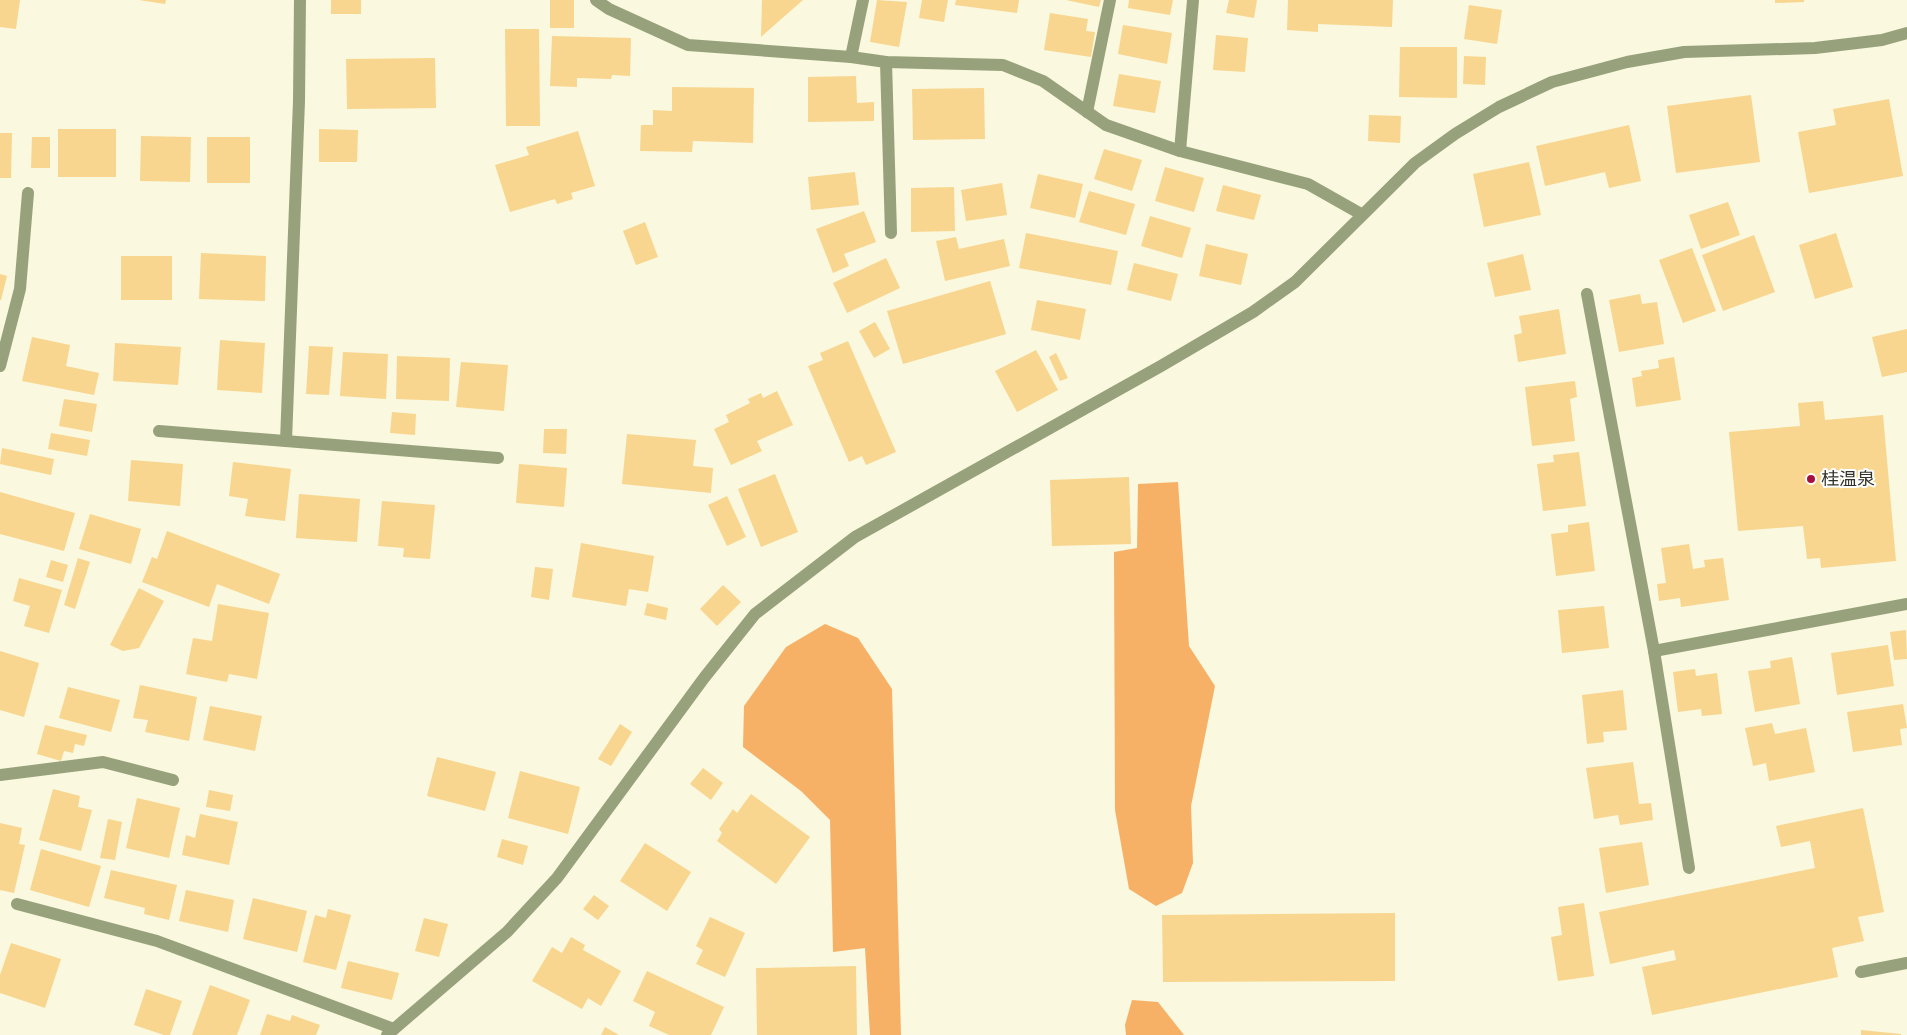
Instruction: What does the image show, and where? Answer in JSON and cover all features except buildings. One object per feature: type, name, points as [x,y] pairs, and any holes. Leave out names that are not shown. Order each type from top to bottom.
[{"type":"street","points":[[286,441],[299,101],[300,0]]},
{"type":"street","points":[[596,0],[609,9],[688,45],[851,57],[886,62],[1003,65],[1044,81],[1106,125],[1180,151],[1308,184],[1361,214]]},
{"type":"street","points":[[851,57],[863,0]]},
{"type":"street","points":[[1087,112],[1110,0]]},
{"type":"street","points":[[1180,151],[1193,0]]},
{"type":"street","points":[[17,904],[156,941],[391,1032],[507,932],[557,878],[704,678],[755,614],[855,536],[1161,366],[1253,312],[1295,282],[1414,163],[1455,134],[1499,107],[1552,82],[1627,62],[1684,52],[1815,48],[1882,40],[1907,33]]},
{"type":"street","points":[[886,62],[891,233]]},
{"type":"street","points":[[0,366],[20,289],[28,192]]},
{"type":"street","points":[[1587,294],[1654,651],[1689,868]]},
{"type":"street","points":[[160,431],[498,458]]},
{"type":"street","points":[[1654,651],[1907,604]]},
{"type":"street","points":[[0,775],[103,762],[173,780]]},
{"type":"street","points":[[1861,972],[1907,963]]},
{"type":"shaded area","points":[[1178,482],[1189,646],[1215,686],[1191,806],[1193,863],[1182,893],[1156,906],[1129,889],[1115,810],[1114,552],[1137,548],[1138,484]]},
{"type":"shaded area","points":[[825,624],[858,638],[892,689],[901,1035],[870,1035],[865,948],[833,952],[830,820],[801,791],[743,747],[744,706],[786,647]]},
{"type":"shaded area","points":[[1132,1000],[1158,1002],[1184,1035],[1126,1035],[1125,1025]]},
{"type":"place","name":"桂温泉","points":[[1811,479]]}]
